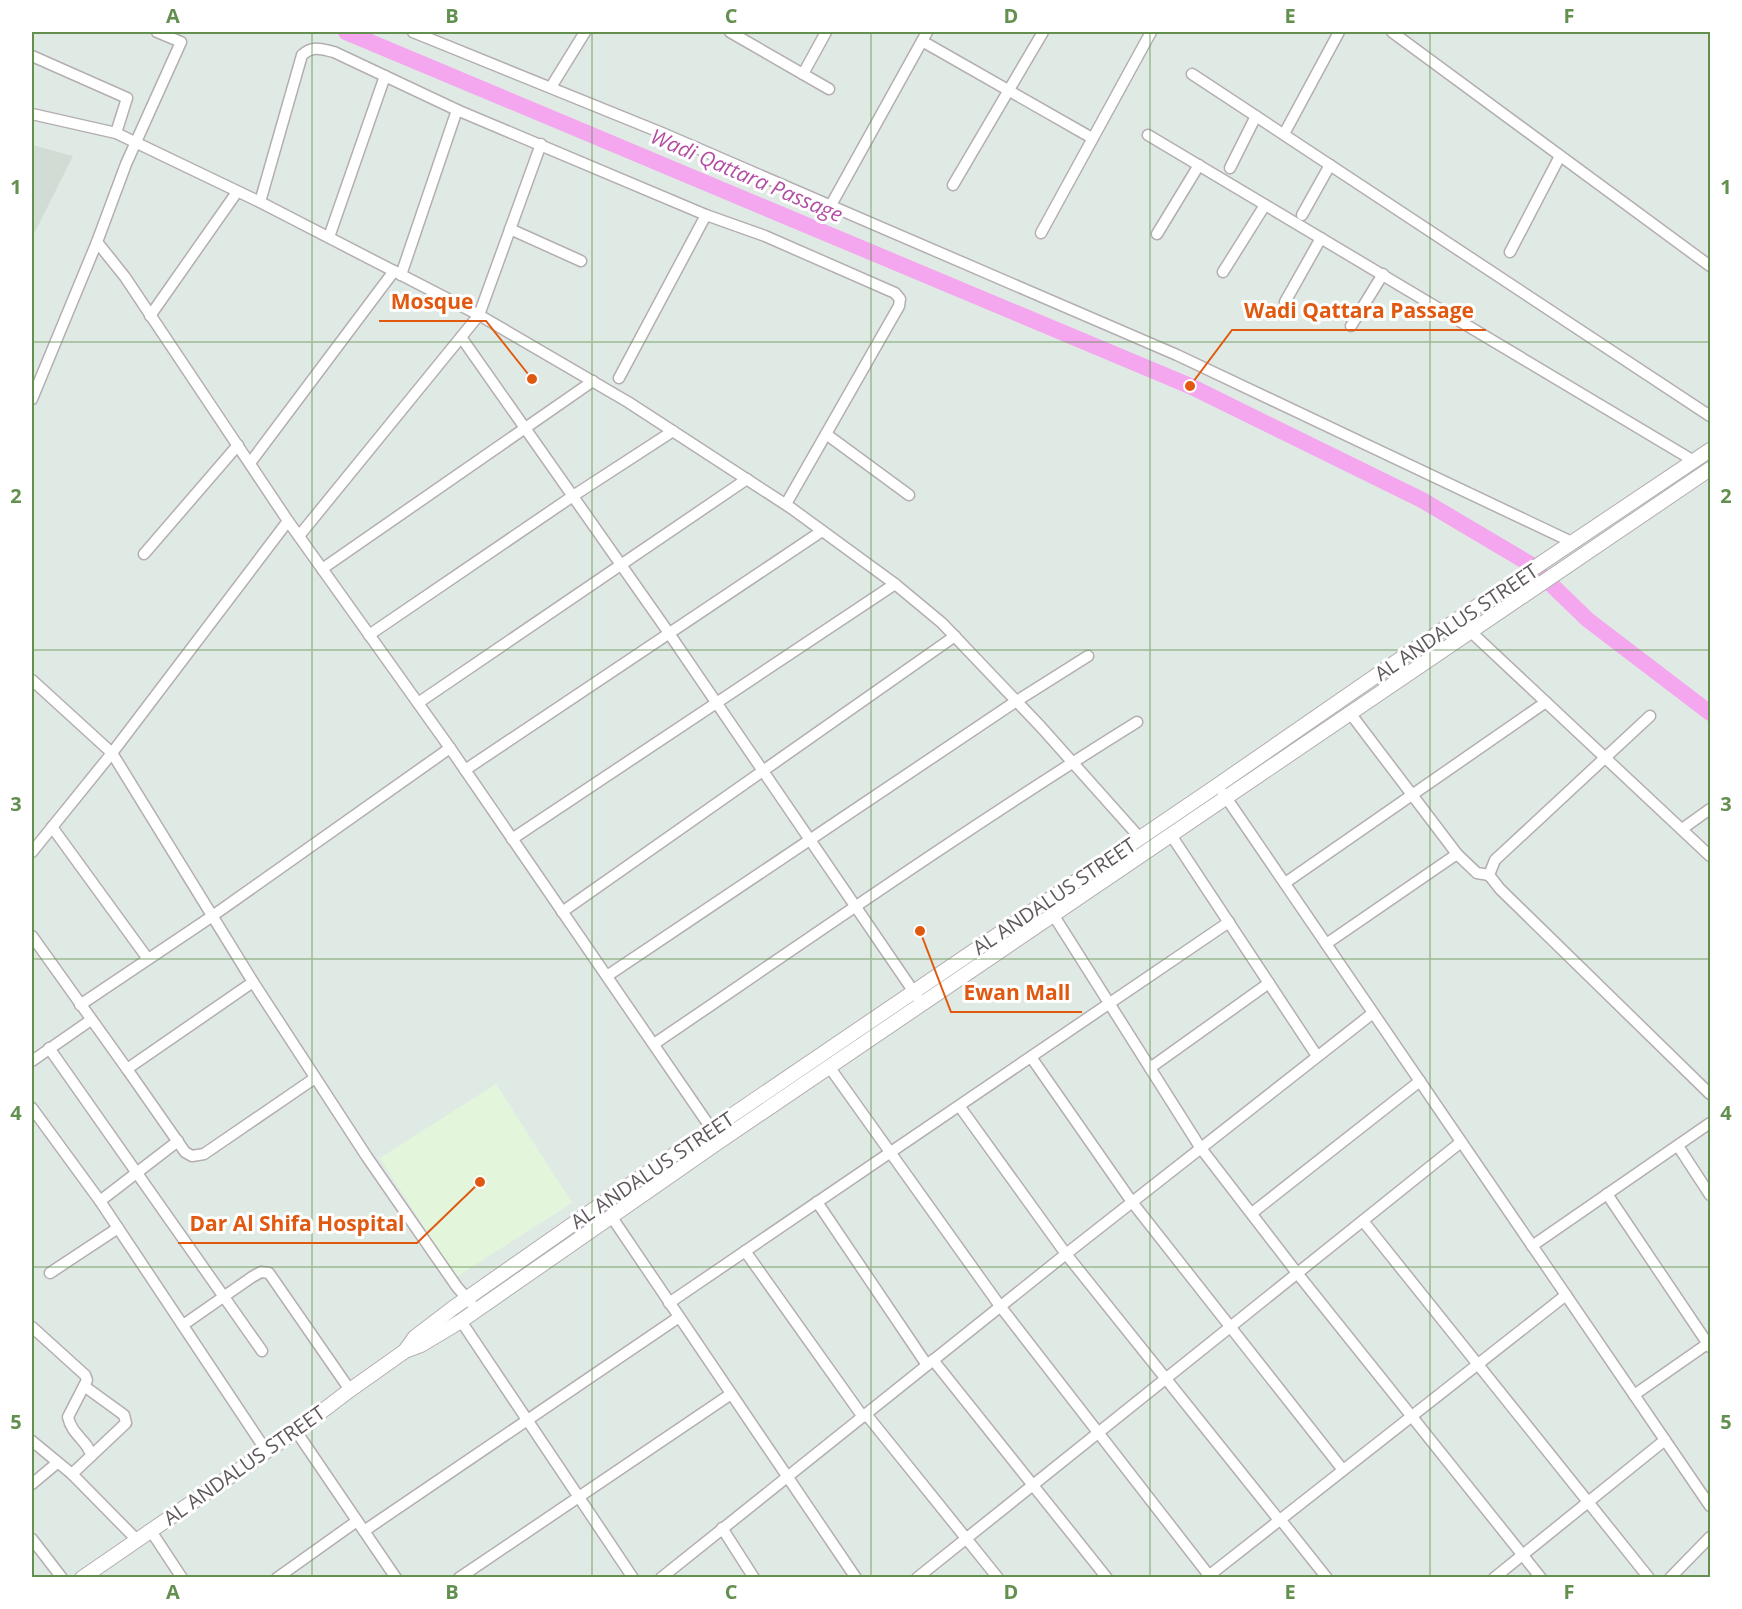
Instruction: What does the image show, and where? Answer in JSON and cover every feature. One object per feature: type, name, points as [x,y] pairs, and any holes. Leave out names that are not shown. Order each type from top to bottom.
[{"type":"main road","name":"AL ANDALUS STREET","points":[[405,1351],[415,1337],[467,1298],[1409,653],[1710,450]]},
{"type":"main road","name":"AL ANDALUS STREET","points":[[82,1578],[267,1452],[405,1351],[421,1345],[461,1321],[720,1141],[1710,469]]},
{"type":"street","points":[[32,399],[97,242],[126,164],[181,42],[157,32]]},
{"type":"street","points":[[413,32],[551,87],[831,205],[1177,355],[1574,543]]},
{"type":"street","points":[[551,87],[585,32]]},
{"type":"street","points":[[734,32],[829,89]]},
{"type":"street","points":[[803,74],[826,32]]},
{"type":"street","points":[[953,185],[1043,32]]},
{"type":"street","points":[[1041,233],[1151,32]]},
{"type":"street","points":[[1284,134],[1339,32]]},
{"type":"street","points":[[1392,32],[1710,266]]},
{"type":"street","points":[[831,205],[925,37],[1009,91],[1092,138]]},
{"type":"street","points":[[260,202],[302,55],[317,47],[334,52],[458,110],[706,215],[765,236],[895,293],[900,299],[899,306],[786,504]]},
{"type":"street","points":[[32,56],[127,98],[116,133]]},
{"type":"street","points":[[1192,74],[1710,416]]},
{"type":"street","points":[[329,237],[385,76]]},
{"type":"street","points":[[250,463],[398,273],[458,110]]},
{"type":"street","points":[[32,114],[116,133],[329,237],[479,315],[593,381],[786,504],[895,584],[954,636],[1140,838]]},
{"type":"street","points":[[1230,168],[1256,116]]},
{"type":"street","points":[[1148,135],[1694,461]]},
{"type":"street","points":[[299,536],[479,315],[541,144]]},
{"type":"street","points":[[1510,252],[1560,156]]},
{"type":"street","points":[[1157,234],[1199,165]]},
{"type":"street","points":[[1302,215],[1330,165]]},
{"type":"street","points":[[150,316],[237,192]]},
{"type":"street","points":[[1223,272],[1265,205]]},
{"type":"street","points":[[619,378],[706,215]]},
{"type":"street","points":[[510,230],[581,261]]},
{"type":"street","points":[[1285,302],[1322,238]]},
{"type":"street","points":[[97,242],[125,278],[288,521],[450,748],[720,1141]]},
{"type":"street","points":[[1351,326],[1383,274]]},
{"type":"street","points":[[461,337],[670,634],[923,1004]]},
{"type":"street","points":[[322,569],[593,381]]},
{"type":"street","points":[[369,635],[673,431]]},
{"type":"street","points":[[826,434],[909,495]]},
{"type":"street","points":[[144,554],[238,445]]},
{"type":"street","points":[[418,703],[747,479]]},
{"type":"street","points":[[32,852],[112,753],[288,521]]},
{"type":"street","points":[[465,770],[822,531]]},
{"type":"street","points":[[512,838],[895,584]]},
{"type":"street","points":[[1470,631],[1710,856]]},
{"type":"street","points":[[562,912],[954,636]]},
{"type":"street","points":[[608,976],[1015,702],[1088,656]]},
{"type":"street","points":[[32,680],[112,753],[211,917],[315,1078],[367,1157],[477,1310]]},
{"type":"street","points":[[1284,883],[1546,702]]},
{"type":"street","points":[[1350,713],[1457,855],[1477,873],[1489,875],[1500,889],[1710,1094]]},
{"type":"street","points":[[1489,875],[1495,860],[1650,716]]},
{"type":"street","points":[[654,1044],[1072,762],[1137,722]]},
{"type":"street","points":[[80,1005],[211,917],[450,748]]},
{"type":"street","points":[[1218,785],[1710,1506]]},
{"type":"street","points":[[1682,829],[1710,809]]},
{"type":"street","points":[[52,827],[148,959]]},
{"type":"street","points":[[1171,835],[1317,1056]]},
{"type":"street","points":[[1326,944],[1457,855]]},
{"type":"street","points":[[1054,916],[1200,1147],[1297,1273],[1541,1578]]},
{"type":"street","points":[[669,1303],[960,1107],[1228,922]]},
{"type":"street","points":[[32,936],[185,1152],[192,1156],[204,1154],[315,1078]]},
{"type":"street","points":[[127,1069],[253,982]]},
{"type":"street","points":[[1150,1068],[1269,983]]},
{"type":"street","points":[[660,1577],[1373,1012]]},
{"type":"street","points":[[32,1061],[91,1020]]},
{"type":"street","points":[[49,1048],[262,1351]]},
{"type":"street","points":[[1031,1057],[1132,1202],[1343,1470]]},
{"type":"street","points":[[830,1068],[1000,1306],[1209,1577],[1566,1295]]},
{"type":"street","points":[[1252,1214],[1420,1081]]},
{"type":"street","points":[[960,1107],[1066,1254],[1327,1578]]},
{"type":"street","points":[[32,1108],[100,1201],[267,1452]]},
{"type":"street","points":[[1532,1246],[1710,1123]]},
{"type":"street","points":[[100,1201],[178,1141]]},
{"type":"street","points":[[917,1578],[1461,1142]]},
{"type":"street","points":[[1678,1146],[1710,1195]]},
{"type":"street","points":[[1606,1194],[1710,1344],[1634,1395]]},
{"type":"street","points":[[818,1202],[930,1362],[1033,1483],[1107,1578]]},
{"type":"street","points":[[611,1216],[856,1578]]},
{"type":"street","points":[[1363,1221],[1649,1578]]},
{"type":"street","points":[[50,1273],[118,1228]]},
{"type":"street","points":[[746,1251],[865,1415],[998,1578]]},
{"type":"street","points":[[183,1325],[261,1272],[269,1273],[350,1390]]},
{"type":"street","points":[[364,1531],[679,1317]]},
{"type":"street","points":[[461,1321],[633,1578]]},
{"type":"street","points":[[32,1327],[85,1375],[87,1380],[68,1418],[70,1426],[87,1445],[91,1456]]},
{"type":"street","points":[[72,1474],[126,1423],[124,1415],[84,1386]]},
{"type":"street","points":[[459,1578],[732,1394]]},
{"type":"street","points":[[296,1431],[396,1578]]},
{"type":"street","points":[[1494,1578],[1665,1440]]},
{"type":"street","points":[[32,1441],[72,1474],[137,1540]]},
{"type":"street","points":[[32,1484],[57,1463]]},
{"type":"street","points":[[277,1578],[357,1521]]},
{"type":"street","points":[[722,1528],[754,1578]]},
{"type":"street","points":[[151,1531],[182,1578]]},
{"type":"street","points":[[1670,1578],[1710,1537]]},
{"type":"street","points":[[32,1539],[62,1578]]},
{"type":"shaded area","points":[[32,145],[73,156],[32,238]]},
{"type":"shaded area","points":[[496,1084],[572,1203],[456,1277],[380,1158]]},
{"type":"waterway","name":"Wadi Qattara Passage","points":[[346,32],[1190,386],[1422,500],[1530,564],[1588,620],[1710,713]]},
{"type":"place","name":"Mosque","points":[[532,379]]},
{"type":"place","name":"Wadi Qattara Passage","points":[[1190,386]]},
{"type":"place","name":"Ewan Mall","points":[[920,931]]},
{"type":"place","name":"Dar Al Shifa Hospital","points":[[480,1182]]}]
